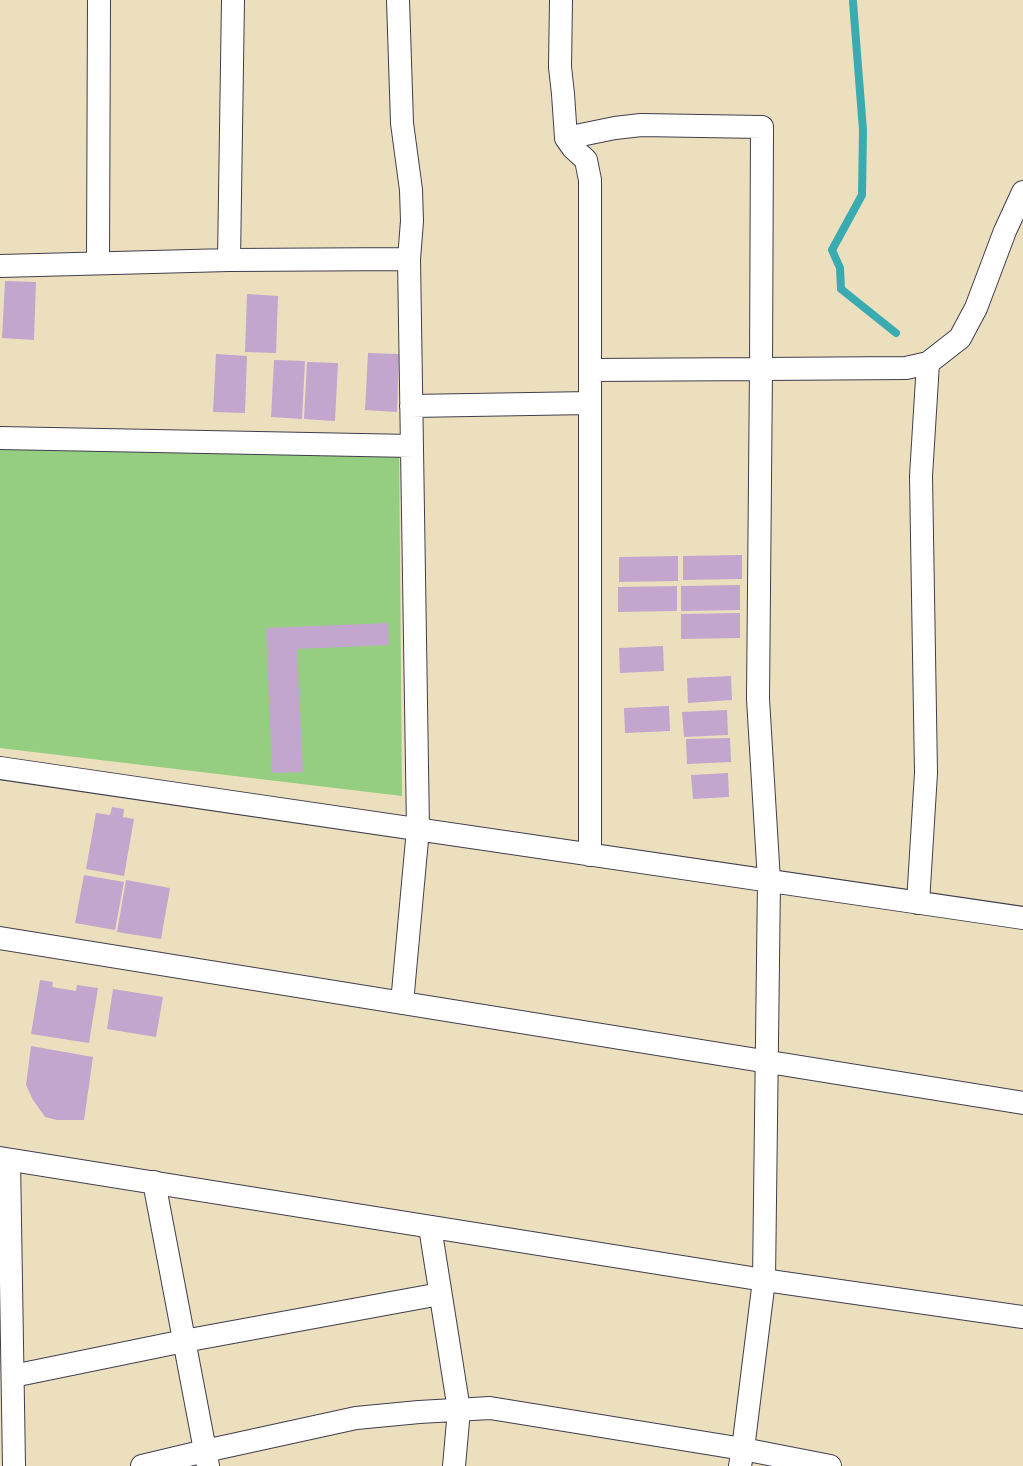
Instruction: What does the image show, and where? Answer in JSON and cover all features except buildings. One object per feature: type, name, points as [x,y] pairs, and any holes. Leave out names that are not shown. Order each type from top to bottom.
[{"type":"street","points":[[98,263],[99,0]]},
{"type":"street","points":[[230,260],[234,0]]},
{"type":"street","points":[[398,0],[402,123],[411,190],[412,213],[409,259],[418,829],[402,1003]]},
{"type":"street","points":[[560,0],[560,67],[566,138],[573,148],[586,160],[590,180],[590,855]]},
{"type":"street","points":[[566,138],[615,128],[641,125],[762,127],[758,700],[769,881],[764,1280],[741,1457]]},
{"type":"street","points":[[590,370],[906,368],[928,363],[960,338],[976,308],[1005,231],[1023,192]]},
{"type":"street","points":[[0,266],[230,260],[409,259]]},
{"type":"street","points":[[918,903],[926,773],[921,476],[928,363]]},
{"type":"street","points":[[411,406],[590,403]]},
{"type":"street","points":[[0,438],[412,446]]},
{"type":"street","points":[[0,768],[1023,918]]},
{"type":"street","points":[[0,938],[1023,1103]]},
{"type":"street","points":[[14,1466],[13,1376],[6,1316],[2,1157],[764,1280],[1023,1317]]},
{"type":"street","points":[[154,1182],[207,1458]]},
{"type":"street","points":[[430,1227],[459,1410],[454,1466]]},
{"type":"street","points":[[13,1376],[184,1341],[440,1294]]},
{"type":"street","points":[[142,1466],[207,1458],[356,1418],[419,1412],[490,1408],[741,1457],[830,1466]]},
{"type":"green space","points":[[399,436],[402,796],[0,748],[0,447]]},
{"type":"waterway","points":[[853,2],[863,130],[862,195],[832,250],[840,268],[841,289],[896,333]]}]
